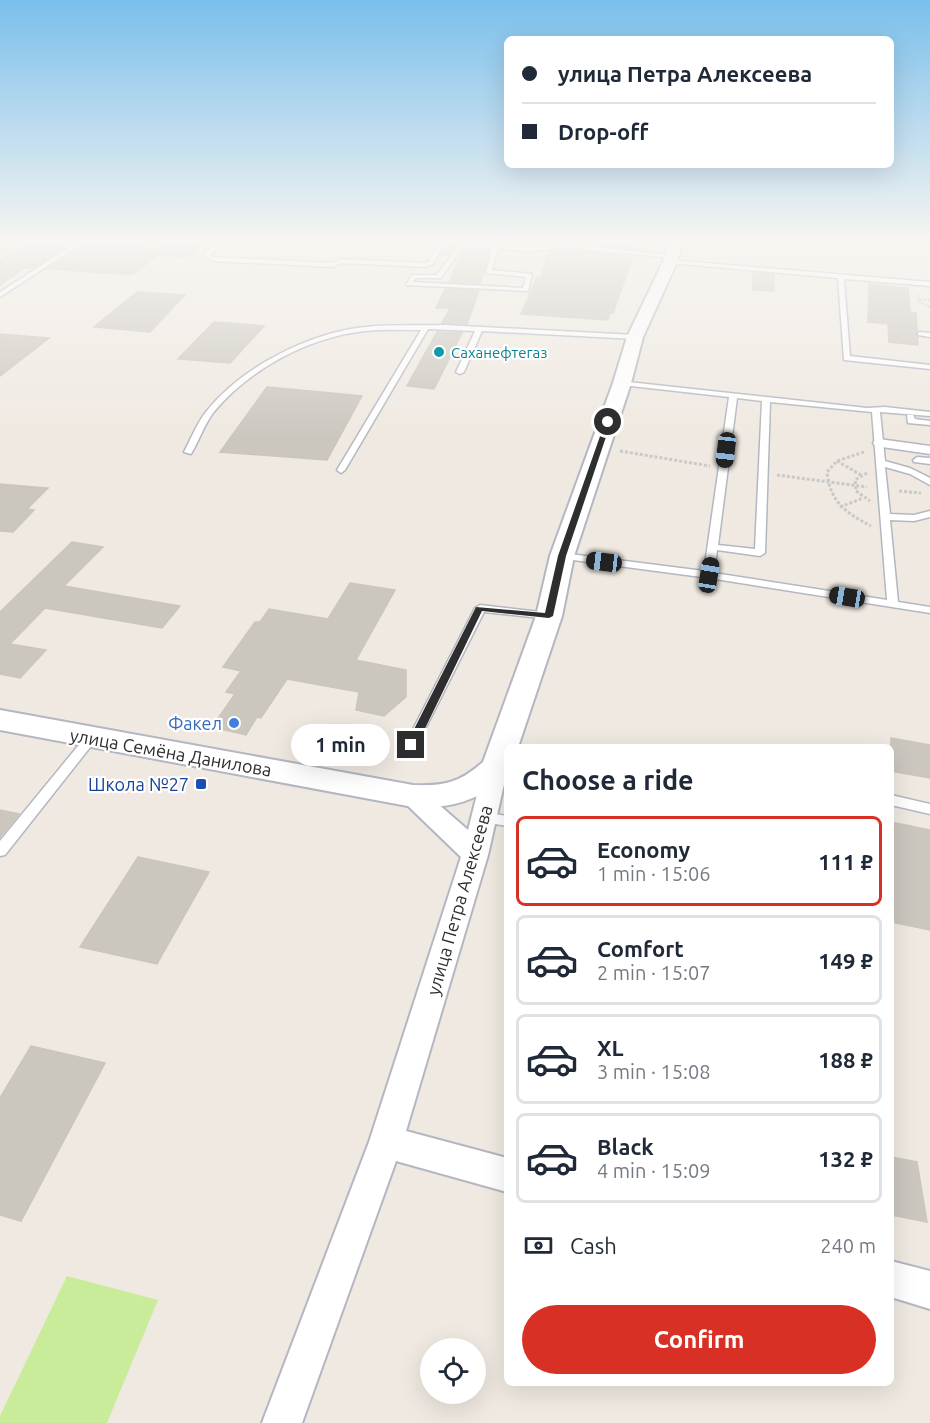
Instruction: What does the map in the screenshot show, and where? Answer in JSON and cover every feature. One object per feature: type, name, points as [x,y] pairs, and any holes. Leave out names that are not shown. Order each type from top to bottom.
[{"type":"street","name":"улица Петра Алексеева","points":[[504,744],[549,616],[562,556],[622,383],[635,337],[649,305]]},
{"type":"street","points":[[880,448],[930,450]]},
{"type":"street","name":"улица Семёна Данилова","points":[[0,720],[413,796],[439,798],[463,792],[478,784],[496,767]]},
{"type":"street","name":"улица Петра Алексеева","points":[[282,1423],[386,1142],[475,855],[495,819],[496,767],[504,744]]},
{"type":"street","points":[[413,796],[456,834],[475,855]]},
{"type":"street","points":[[386,1142],[504,1174]]},
{"type":"street","points":[[894,1280],[930,1290]]},
{"type":"lane","points":[[843,305],[847,358],[930,367]]},
{"type":"lane","points":[[188,452],[209,413],[244,378],[283,355],[324,337],[365,328],[480,328],[635,337]]},
{"type":"lane","points":[[341,470],[425,328]]},
{"type":"lane","points":[[460,372],[480,328]]},
{"type":"lane","points":[[920,334],[930,335]]},
{"type":"lane","points":[[622,383],[877,412],[909,417],[911,421],[930,421]]},
{"type":"lane","points":[[709,575],[733,395]]},
{"type":"lane","points":[[713,547],[760,553],[766,399]]},
{"type":"lane","points":[[877,412],[930,414]]},
{"type":"lane","points":[[877,412],[893,604]]},
{"type":"lane","points":[[917,460],[930,461]]},
{"type":"lane","points":[[881,463],[910,471],[930,482]]},
{"type":"lane","points":[[886,517],[914,518],[930,514]]},
{"type":"lane","points":[[562,556],[709,575],[930,610]]},
{"type":"lane","points":[[411,745],[480,608],[549,616]]},
{"type":"lane","points":[[0,851],[91,738]]},
{"type":"lane","points":[[894,801],[930,808]]},
{"type":"path","points":[[880,448],[852,454],[837,461],[827,472],[827,482],[829,491],[840,507],[870,526],[887,530]]},
{"type":"path","points":[[837,461],[861,475]]},
{"type":"path","points":[[871,472],[855,480],[855,486],[856,491],[863,498],[874,502]]},
{"type":"path","points":[[840,507],[863,498]]},
{"type":"green space","points":[[67,1276],[158,1300],[107,1423],[0,1423],[0,1416]]},
{"type":"building","points":[[121,305],[175,305],[150,332],[94,327]]},
{"type":"building","points":[[437,305],[474,305],[467,324],[442,323],[450,308],[436,308]]},
{"type":"building","points":[[525,305],[616,305],[608,320],[521,314]]},
{"type":"building","points":[[868,305],[909,305],[910,312],[916,313],[918,345],[889,342],[888,324],[868,322]]},
{"type":"building","points":[[214,322],[264,326],[230,363],[178,359]]},
{"type":"building","points":[[437,332],[462,333],[434,389],[407,386]]},
{"type":"building","points":[[0,334],[49,338],[0,376]]},
{"type":"building","points":[[267,387],[362,396],[327,460],[220,452]]},
{"type":"building","points":[[0,484],[48,488],[27,509],[34,510],[13,532],[0,531]]},
{"type":"building","points":[[72,542],[103,547],[64,586],[180,606],[162,628],[45,608],[10,644],[46,650],[20,678],[0,674],[0,612]]},
{"type":"building","points":[[350,583],[395,590],[356,660],[406,670],[406,697],[384,716],[356,710],[359,692],[287,679],[261,718],[257,717],[246,735],[212,727],[235,694],[226,692],[241,671],[223,667],[255,622],[260,622],[269,609],[328,619]]},
{"type":"building","points":[[891,738],[930,745],[930,778],[894,772],[894,744],[891,744]]},
{"type":"building","points":[[0,810],[19,814],[0,837]]},
{"type":"building","points":[[894,823],[930,830],[930,930],[894,923]]},
{"type":"building","points":[[138,857],[209,872],[157,964],[80,947]]},
{"type":"building","points":[[31,1046],[105,1063],[21,1221],[0,1215],[0,1098]]},
{"type":"building","points":[[894,1158],[917,1162],[927,1222],[894,1216]]},
{"type":"place","name":"Саханефтегаз","points":[[439,352]]},
{"type":"place","name":"Факел","points":[[234,723]]},
{"type":"place","name":"Школа №27","points":[[201,784]]},
{"type":"route","points":[[411,745],[480,608],[549,616],[562,556],[608,422]]}]
